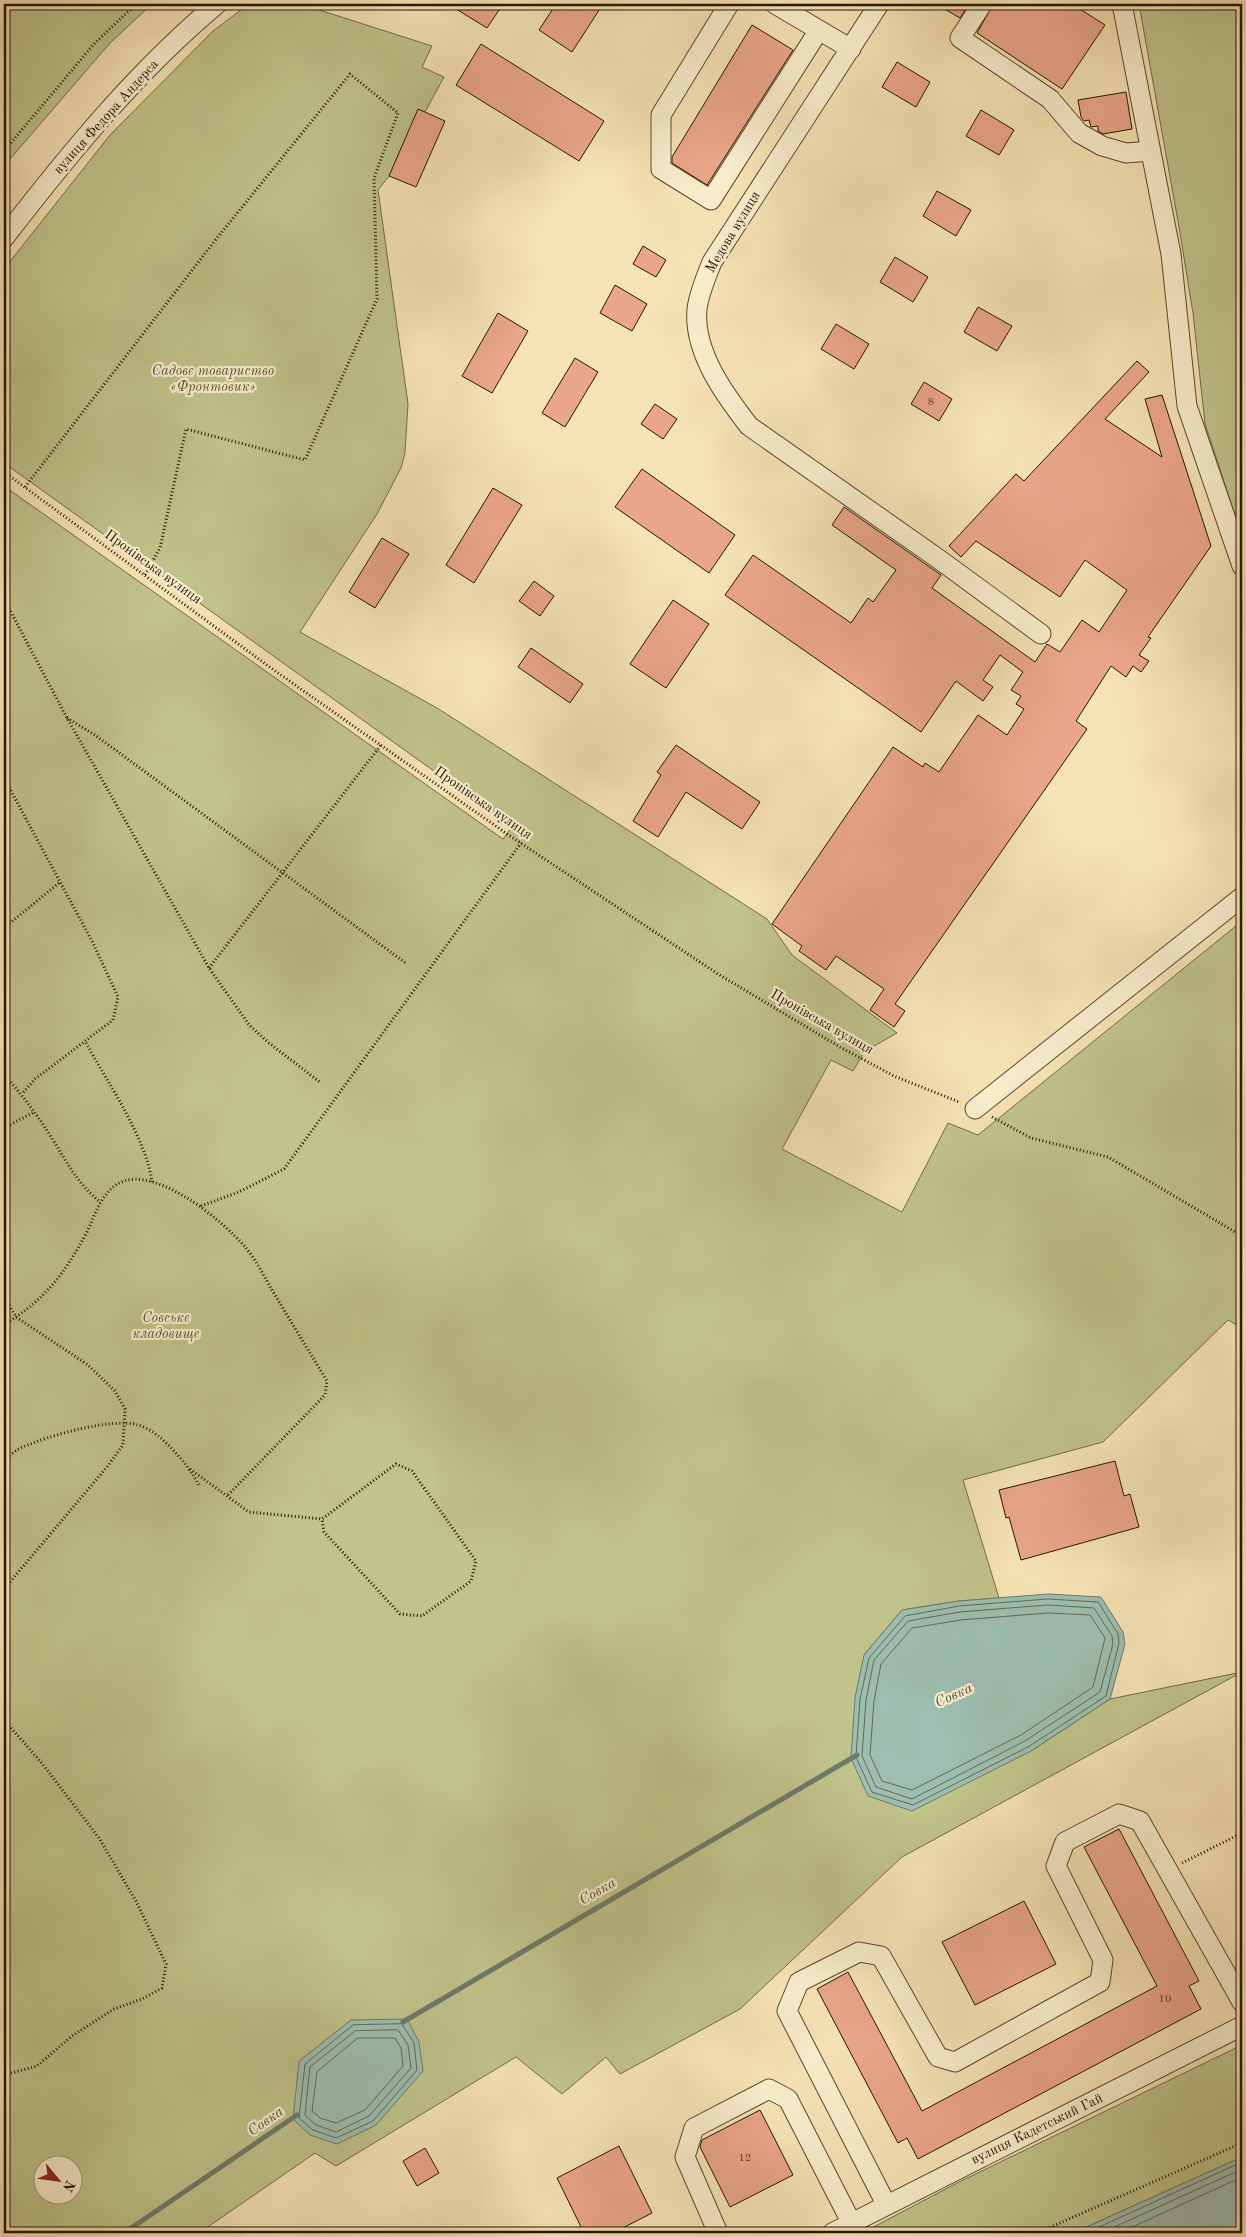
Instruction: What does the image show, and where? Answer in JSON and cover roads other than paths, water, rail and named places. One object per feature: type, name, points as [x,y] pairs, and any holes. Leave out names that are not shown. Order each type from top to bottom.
[{"type":"street","name":"вулиця Федора Андерса","points":[[4,238],[56,171],[112,107],[191,25],[217,4]]},
{"type":"street","points":[[729,4],[661,115],[660,169],[711,200],[819,30]]},
{"type":"street","points":[[776,4],[850,49]]},
{"type":"street","name":"Медова вулиця","points":[[880,4],[712,262],[702,286],[697,311],[701,344],[731,402],[749,426],[940,560],[1041,634]]},
{"type":"street","points":[[982,4],[960,38],[1050,99],[1080,133],[1102,146],[1126,153],[1150,151]]},
{"type":"street","points":[[1122,4],[1171,254],[1187,406],[1242,566]]},
{"type":"street","points":[[975,1109],[1242,897]]},
{"type":"street","points":[[886,2204],[787,2011],[799,1982],[859,1952],[881,1956],[938,2057],[955,2062],[1100,1982],[1103,1960],[1056,1866],[1065,1842],[1119,1814],[1140,1821],[1242,2002]]},
{"type":"street","name":"вулиця Кадетський Гай","points":[[832,2233],[886,2204],[1242,2026]]},
{"type":"street","points":[[718,2233],[685,2156],[694,2128],[769,2090],[788,2099],[851,2222]]},
{"type":"water","points":[[1048,1594],[1101,1597],[1123,1632],[1125,1644],[1110,1699],[1031,1751],[912,1811],[868,1796],[851,1758],[855,1698],[864,1655],[902,1610],[959,1601]]},
{"type":"water","points":[[407,2019],[419,2042],[423,2071],[376,2125],[337,2144],[310,2135],[293,2119],[299,2061],[351,2020]]},
{"type":"water","points":[[1242,2157],[1242,2233],[1073,2233],[1080,2230]]},
{"type":"waterway","name":"Совка","points":[[403,2022],[857,1755]]},
{"type":"waterway","name":"Совка","points":[[124,2233],[297,2115]]},
{"type":"park label","name":"Садове товариство «Фронтовик»","points":[[213,380]]},
{"type":"park label","name":"Совське кладовище","points":[[166,1326]]}]
